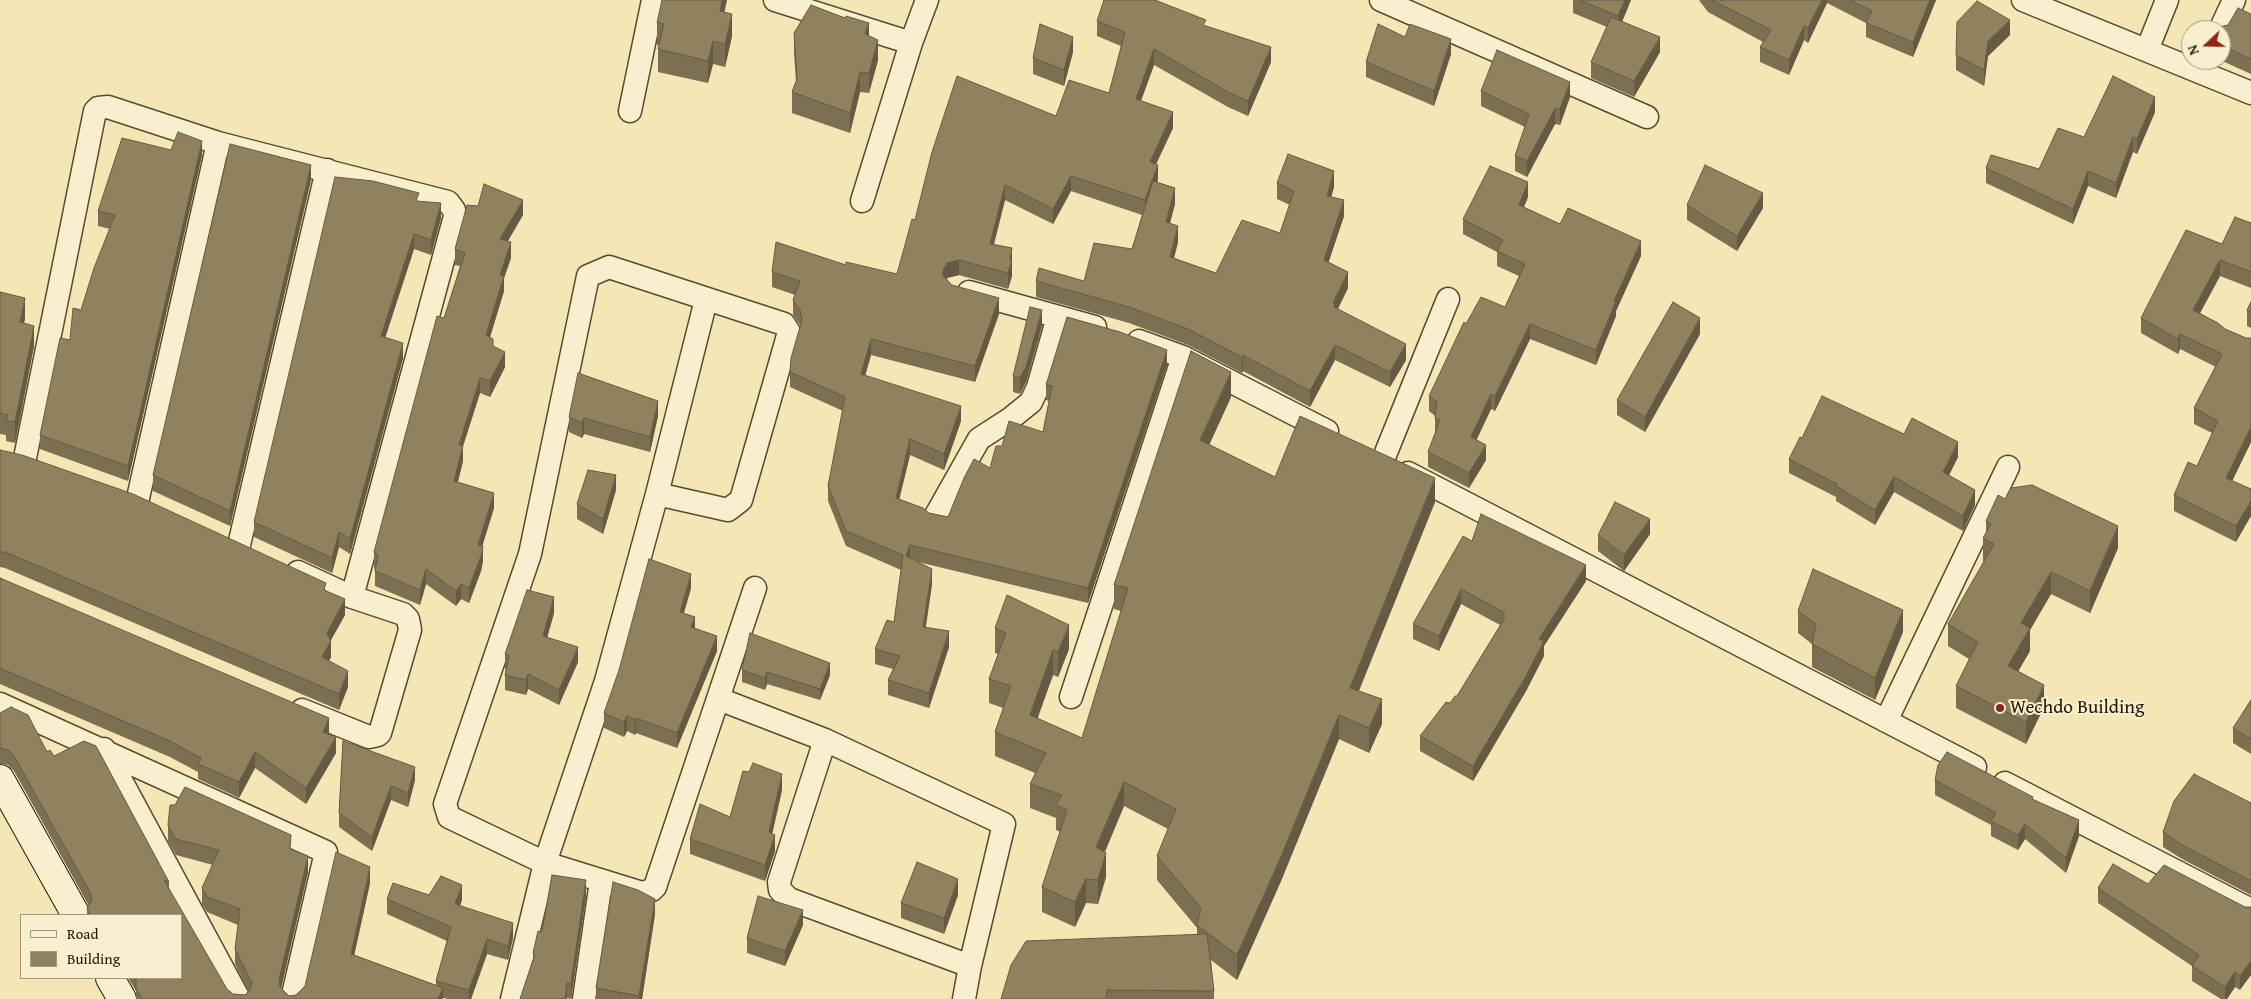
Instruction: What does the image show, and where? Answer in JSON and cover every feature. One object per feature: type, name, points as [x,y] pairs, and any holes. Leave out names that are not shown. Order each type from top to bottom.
[{"type":"street","points":[[630,111],[653,0]]},
{"type":"street","points":[[775,0],[911,43]]},
{"type":"street","points":[[862,201],[926,0]]},
{"type":"street","points":[[1381,0],[1647,117]]},
{"type":"street","points":[[2023,0],[2058,7],[2147,50],[2181,60]]},
{"type":"street","points":[[2147,50],[2167,0]]},
{"type":"street","points":[[2225,20],[2234,0]]},
{"type":"street","points":[[2211,70],[2251,93]]},
{"type":"street","points":[[26,459],[94,111],[103,106],[108,107],[218,143],[448,202],[454,210],[455,216],[352,597]]},
{"type":"street","points":[[137,498],[218,143]]},
{"type":"street","points":[[239,545],[327,170]]},
{"type":"street","points":[[657,494],[728,510],[741,500],[789,332],[784,324],[609,267],[588,276],[530,554],[445,804],[446,812],[453,821],[545,863],[601,881],[642,893],[656,886],[755,588]]},
{"type":"street","points":[[956,288],[1119,334],[1182,357],[2251,910]]},
{"type":"street","points":[[1365,451],[1448,299]]},
{"type":"street","points":[[512,999],[545,863],[606,682],[657,494],[706,300]]},
{"type":"street","points":[[935,517],[979,439],[1010,419],[1031,402],[1038,387],[1058,317]]},
{"type":"street","points":[[1071,697],[1182,357]]},
{"type":"street","points":[[1886,721],[2008,466]]},
{"type":"street","points":[[282,565],[352,597],[403,614],[410,624],[410,630],[380,732],[374,737],[287,703]]},
{"type":"street","points":[[719,699],[825,740],[1004,824],[970,966],[964,999]]},
{"type":"street","points":[[0,704],[104,749],[326,852],[292,999]]},
{"type":"street","points":[[825,740],[779,882],[780,890],[789,899],[970,966]]},
{"type":"street","points":[[104,749],[239,999]]},
{"type":"street","points":[[0,779],[75,914]]},
{"type":"street","points":[[584,999],[601,881]]},
{"type":"street","points":[[111,979],[122,999]]},
{"type":"building","points":[[662,0],[722,0],[720,11],[732,14],[725,44],[713,41],[708,61],[658,49],[664,24],[657,23]]},
{"type":"building","points":[[1104,0],[1155,0],[1206,20],[1203,25],[1271,47],[1248,101],[1228,92],[1154,49],[1136,99],[1173,112],[1150,162],[1158,165],[1145,200],[1071,176],[1053,209],[1005,185],[990,244],[1012,248],[1010,260],[1012,261],[1008,273],[959,260],[947,263],[943,270],[943,276],[952,285],[999,298],[975,366],[871,339],[861,374],[961,406],[944,454],[910,439],[896,498],[923,508],[929,513],[948,517],[974,459],[990,468],[996,446],[1002,446],[1009,421],[1043,432],[1052,386],[1046,385],[1067,317],[1120,332],[1167,350],[1088,588],[910,545],[906,556],[932,569],[923,627],[949,631],[929,693],[888,680],[900,656],[875,649],[887,620],[894,622],[903,555],[846,531],[828,486],[845,397],[790,372],[791,358],[802,320],[800,310],[793,300],[800,281],[772,272],[776,242],[846,265],[846,262],[897,274],[912,219],[915,220],[932,152],[957,76],[1056,116],[1069,80],[1109,93],[1125,32],[1097,21]]},
{"type":"building","points":[[1580,0],[1625,0],[1618,16]]},
{"type":"building","points":[[1712,0],[1822,0],[1808,28],[1804,26],[1789,60],[1760,47],[1771,30]]},
{"type":"building","points":[[1850,0],[1930,0],[1913,42],[1866,23],[1872,11]]},
{"type":"building","points":[[1977,1],[2010,20],[1988,41],[1984,70],[1956,55],[1957,22]]},
{"type":"building","points":[[811,5],[845,18],[846,16],[869,23],[865,34],[878,40],[869,73],[860,72],[850,113],[792,92],[797,79],[794,33]]},
{"type":"building","points":[[2238,8],[2251,14],[2251,59],[2231,50],[2231,20]]},
{"type":"building","points":[[1611,17],[1660,37],[1634,81],[1591,62]]},
{"type":"building","points":[[1040,24],[1073,37],[1064,70],[1033,58]]},
{"type":"building","points":[[1378,24],[1405,37],[1410,24],[1451,39],[1434,91],[1366,62]]},
{"type":"building","points":[[1497,50],[1570,82],[1560,109],[1555,109],[1527,161],[1515,156],[1529,114],[1481,91]]},
{"type":"building","points":[[2113,76],[2155,97],[2137,139],[2133,137],[2116,183],[2088,171],[2073,209],[1986,168],[1991,155],[2039,169],[2058,128],[2084,137]]},
{"type":"building","points":[[178,132],[202,141],[128,466],[40,435],[60,338],[70,340],[73,308],[81,310],[94,268],[115,215],[98,211],[122,138],[171,150]]},
{"type":"building","points":[[230,144],[311,165],[230,511],[153,475]]},
{"type":"building","points":[[1288,154],[1334,171],[1327,196],[1344,200],[1324,260],[1348,272],[1333,303],[1335,304],[1334,307],[1406,344],[1390,372],[1335,345],[1310,391],[1243,355],[1242,357],[1188,329],[1129,307],[1036,281],[1039,268],[1084,281],[1094,243],[1132,249],[1153,181],[1175,188],[1166,222],[1178,226],[1170,257],[1216,273],[1242,220],[1280,233],[1294,191],[1277,183]]},
{"type":"building","points":[[1705,165],[1763,193],[1737,236],[1687,205]]},
{"type":"building","points":[[1490,166],[1528,182],[1519,205],[1560,224],[1568,208],[1641,241],[1614,301],[1616,301],[1596,350],[1530,324],[1495,396],[1491,394],[1471,437],[1486,445],[1469,473],[1428,452],[1440,420],[1435,418],[1437,402],[1429,396],[1464,322],[1466,324],[1481,297],[1505,307],[1525,264],[1497,251],[1503,240],[1463,219]]},
{"type":"building","points":[[335,177],[373,181],[419,193],[416,201],[441,203],[431,240],[414,234],[381,336],[403,343],[350,539],[339,532],[332,558],[254,522]]},
{"type":"building","points":[[484,184],[523,200],[500,239],[511,242],[500,275],[504,276],[486,335],[493,339],[493,346],[505,352],[490,381],[480,378],[459,445],[463,446],[454,481],[494,493],[478,545],[483,546],[481,556],[469,588],[461,584],[456,591],[426,569],[420,590],[375,571],[378,555],[374,552],[437,316],[444,318],[465,253],[455,249],[467,205],[478,206]]},
{"type":"building","points":[[2235,217],[2251,223],[2251,272],[2220,260],[2193,310],[2218,323],[2225,329],[2246,338],[2251,338],[2251,427],[2226,478],[2251,489],[2251,501],[2236,526],[2174,495],[2188,462],[2197,466],[2218,421],[2194,408],[2222,354],[2180,334],[2178,339],[2141,318],[2186,230],[2222,244]]},
{"type":"building","points":[[0,292],[25,298],[20,322],[34,326],[15,422],[6,421],[8,415],[0,413]]},
{"type":"building","points":[[1673,302],[1700,318],[1645,417],[1617,400]]},
{"type":"building","points":[[2251,302],[2251,313],[2247,310]]},
{"type":"building","points":[[1030,307],[1042,310],[1026,367],[1020,378],[1013,376]]},
{"type":"building","points":[[1191,351],[1231,372],[1200,440],[1275,477],[1300,416],[1435,478],[1350,688],[1382,699],[1369,728],[1339,715],[1281,857],[1237,955],[1197,925],[1201,908],[1157,856],[1176,809],[1124,782],[1096,847],[1106,853],[1098,880],[1086,879],[1075,902],[1042,887],[1067,810],[1056,805],[1062,795],[1030,784],[1046,753],[995,732],[1011,686],[989,679],[1006,633],[995,628],[1007,595],[1069,625],[1058,652],[1053,650],[1030,715],[1082,738],[1128,588],[1114,585]]},
{"type":"building","points":[[578,373],[658,401],[650,437],[584,418],[582,423],[569,417]]},
{"type":"building","points":[[1822,396],[1904,434],[1912,418],[1958,442],[1943,472],[1975,490],[1963,516],[1894,477],[1875,510],[1836,486],[1837,484],[1789,459],[1800,437],[1802,438]]},
{"type":"building","points":[[0,450],[22,455],[133,494],[326,583],[324,590],[345,599],[327,633],[331,641],[322,657],[348,671],[339,694],[5,552],[0,552]]},
{"type":"building","points":[[588,470],[616,475],[603,519],[577,504]]},
{"type":"building","points":[[2032,485],[2118,526],[2090,591],[2051,572],[2021,623],[2030,628],[2008,666],[2044,685],[2026,722],[1956,686],[1978,642],[1948,624],[1994,544],[1983,538],[1991,524],[1986,521],[1998,495],[2005,499],[2011,488]]},
{"type":"building","points":[[1615,502],[1650,519],[1624,555],[1598,535]]},
{"type":"building","points":[[1481,514],[1586,565],[1539,639],[1544,641],[1526,676],[1473,766],[1420,736],[1446,702],[1450,703],[1457,696],[1505,618],[1502,617],[1505,613],[1461,589],[1439,636],[1413,624],[1463,536],[1472,541]]},
{"type":"building","points":[[649,559],[691,574],[680,612],[695,617],[691,627],[717,636],[677,733],[636,718],[635,720],[627,716],[624,722],[604,713],[619,670]]},
{"type":"building","points":[[1813,569],[1903,610],[1875,678],[1812,644],[1816,624],[1798,611]]},
{"type":"building","points":[[0,578],[329,718],[323,732],[336,737],[306,788],[255,752],[239,782],[198,764],[201,758],[170,741],[0,668]]},
{"type":"building","points":[[527,590],[554,597],[543,636],[578,647],[559,690],[528,674],[526,680],[505,675],[509,656],[505,654]]},
{"type":"building","points":[[750,633],[830,663],[820,689],[767,672],[765,678],[742,670]]},
{"type":"building","points":[[2251,700],[2251,739],[2233,728]]},
{"type":"building","points":[[11,707],[28,715],[47,752],[50,750],[54,756],[84,741],[96,746],[169,882],[164,880],[227,989],[233,994],[245,995],[250,990],[252,983],[235,949],[240,909],[207,897],[202,888],[219,850],[176,839],[168,825],[170,805],[175,805],[185,787],[291,835],[290,849],[308,856],[279,980],[280,987],[289,996],[296,995],[305,986],[336,852],[370,867],[351,954],[443,988],[438,999],[142,999],[136,989],[136,979],[182,979],[182,914],[90,914],[87,909],[92,900],[90,892],[14,756],[8,750],[0,748],[0,713]]},
{"type":"building","points":[[343,741],[415,767],[408,793],[391,786],[372,837],[339,813]]},
{"type":"building","points":[[1947,752],[2033,797],[2032,799],[2079,820],[2066,858],[2025,824],[2018,835],[1991,821],[1996,813],[1935,780],[1938,765]]},
{"type":"building","points":[[753,763],[782,774],[769,832],[775,835],[765,865],[690,839],[700,804],[730,817],[743,771],[749,772]]},
{"type":"building","points":[[2194,774],[2251,803],[2251,881],[2182,845],[2163,832],[2174,801]]},
{"type":"building","points":[[917,862],[958,879],[944,918],[901,903]]},
{"type":"building","points":[[2113,864],[2148,884],[2164,865],[2245,907],[2251,907],[2251,961],[2240,976],[2235,972],[2225,987],[2192,966],[2199,955],[2098,888]]},
{"type":"building","points":[[552,875],[586,880],[571,984],[567,983],[565,999],[520,999],[535,954],[533,953],[538,931],[542,932]]},
{"type":"building","points":[[441,876],[462,885],[455,904],[513,923],[508,946],[487,939],[469,990],[436,981],[451,927],[387,899],[393,883],[429,895]]},
{"type":"building","points":[[613,882],[638,890],[655,899],[639,996],[596,988]]},
{"type":"building","points":[[758,896],[803,910],[785,951],[747,938]]},
{"type":"building","points":[[1207,934],[1214,991],[1107,990],[1106,999],[1001,999],[1011,965],[1026,941]]},
{"type":"place","name":"Wechdo Building","points":[[2000,708]]}]
